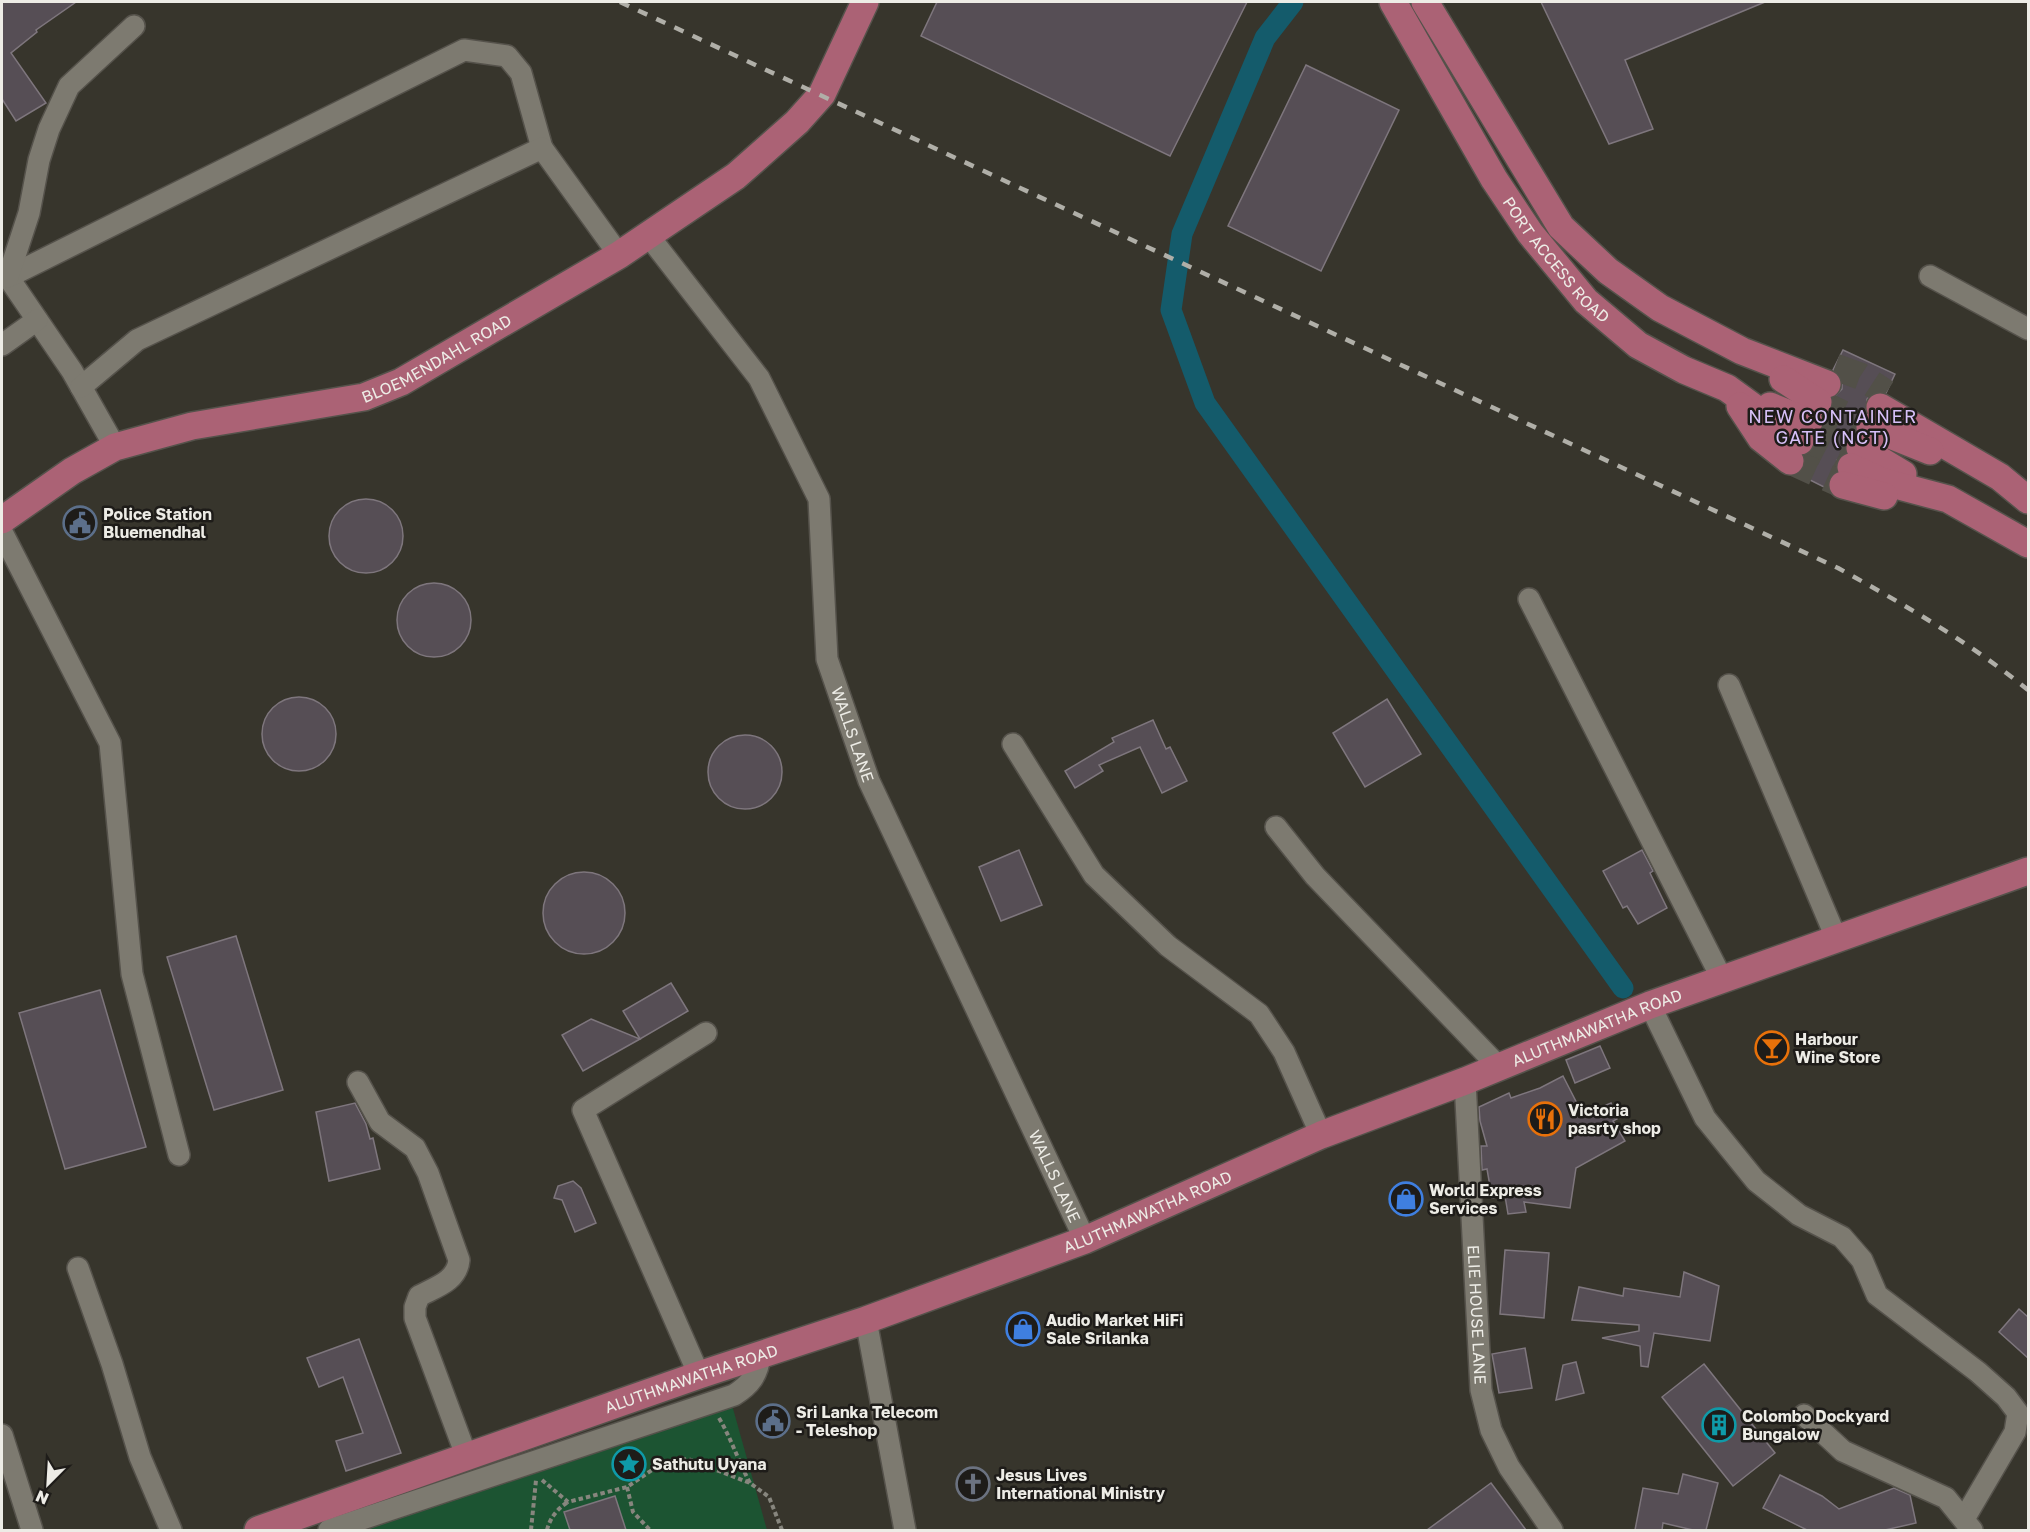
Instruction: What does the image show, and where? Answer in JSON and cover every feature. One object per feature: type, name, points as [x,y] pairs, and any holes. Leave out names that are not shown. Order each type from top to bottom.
[{"type":"main road","name":"BLOEMENDAHL ROAD","points":[[2,520],[72,471],[115,447],[192,426],[364,397],[401,382],[619,255],[736,176],[797,122],[822,94],[865,2]]},
{"type":"main road","name":"PORT ACCESS ROAD","points":[[1393,2],[1494,179],[1530,233],[1586,301],[1638,345],[1684,370],[1727,388],[1813,413]]},
{"type":"main road","name":"PORT ACCESS ROAD","points":[[1425,2],[1561,227],[1608,271],[1660,308],[1742,351],[1813,413]]},
{"type":"main road","points":[[1727,388],[1761,438],[1813,413],[1792,351],[1742,351]]},
{"type":"main road","points":[[1865,438],[1905,443],[2000,477],[2028,501]]},
{"type":"main road","points":[[1865,438],[2000,477]]},
{"type":"main road","points":[[1865,438],[1948,499],[2028,544]]},
{"type":"main road","points":[[1865,438],[1881,496],[1948,499]]},
{"type":"main road","name":"ALUTHMAWATHA ROAD","points":[[258,1530],[466,1455],[867,1320],[1085,1240],[1321,1135],[1465,1081],[1650,1005],[2028,871]]},
{"type":"street","points":[[5,275],[29,213],[39,160],[49,129],[69,86],[134,26]]},
{"type":"street","points":[[5,275],[464,50],[507,56],[520,73],[542,148],[619,255]]},
{"type":"street","points":[[81,387],[137,340],[542,148]]},
{"type":"street","name":"WALLS LANE","points":[[648,235],[759,378],[819,499],[827,659],[869,780],[1085,1240]]},
{"type":"street","points":[[5,275],[81,387],[115,447]]},
{"type":"street","points":[[1930,276],[2028,329]]},
{"type":"street","points":[[2,345],[37,320]]},
{"type":"street","points":[[2,532],[110,743],[132,974],[179,1155]]},
{"type":"street","points":[[1529,599],[1722,980]]},
{"type":"street","points":[[1729,684],[1837,940]]},
{"type":"street","points":[[1013,744],[1094,875],[1168,946],[1259,1014],[1284,1052],[1321,1135]]},
{"type":"street","points":[[1276,827],[1315,876],[1499,1067]]},
{"type":"street","points":[[1650,1005],[1705,1118],[1756,1181],[1799,1215],[1842,1237],[1862,1260],[1877,1295],[1978,1372],[2006,1397],[2018,1413],[2015,1432],[1969,1525],[1946,1498],[1843,1451],[1804,1415]]},
{"type":"street","points":[[699,1375],[583,1110],[706,1033]]},
{"type":"street","name":"ELIE HOUSE LANE","points":[[1465,1081],[1481,1390],[1491,1430],[1509,1467],[1552,1530]]},
{"type":"street","points":[[358,1082],[380,1122],[415,1148],[428,1173],[459,1260],[458,1270],[451,1279],[419,1296],[415,1318],[466,1455]]},
{"type":"street","points":[[78,1268],[112,1364],[140,1456],[171,1530]]},
{"type":"street","points":[[867,1320],[905,1530]]},
{"type":"street","points":[[329,1530],[734,1395],[750,1385],[759,1366],[760,1355]]},
{"type":"street","points":[[2,1435],[32,1530]]},
{"type":"path","points":[[709,1402],[734,1444],[734,1454],[750,1483]]},
{"type":"path","points":[[548,1530],[549,1522],[559,1507],[568,1502],[627,1487],[664,1462],[688,1459],[750,1483],[769,1497],[782,1530]]},
{"type":"path","points":[[531,1530],[537,1476],[568,1502]]},
{"type":"path","points":[[627,1487],[633,1512],[650,1530]]},
{"type":"green space","points":[[732,1405],[767,1530],[354,1530]]},
{"type":"building","points":[[2,2],[76,2],[36,30],[37,32],[11,53],[46,103],[16,121],[2,99]]},
{"type":"building","points":[[937,2],[1247,2],[1170,156],[921,36]]},
{"type":"building","points":[[1541,2],[1765,2],[1625,60],[1653,129],[1609,144]]},
{"type":"building","points":[[1306,65],[1399,110],[1321,271],[1228,226]]},
{"type":"building","name":"NEW CONTAINER GATE (NCT)","points":[[1843,350],[1895,374],[1886,393],[1873,393],[1867,399],[1866,412],[1856,421],[1856,433],[1846,440],[1845,453],[1837,460],[1836,471],[1828,480],[1828,489],[1798,474],[1805,464],[1805,456],[1813,450],[1815,436],[1823,428],[1823,417],[1831,411],[1833,398],[1842,389],[1842,381],[1833,370]]},
{"type":"building","points":[[366,499],[380,502],[392,510],[400,522],[403,536],[400,550],[392,562],[380,570],[366,573],[352,570],[340,562],[332,550],[329,536],[332,522],[340,510],[352,502]]},
{"type":"building","points":[[434,583],[448,586],[460,594],[468,606],[471,620],[468,634],[460,646],[448,654],[434,657],[420,654],[408,646],[400,634],[397,620],[400,606],[408,594],[420,586]]},
{"type":"building","points":[[299,697],[313,700],[325,708],[333,720],[336,734],[333,748],[325,760],[313,768],[299,771],[285,768],[273,760],[265,748],[262,734],[265,720],[273,708],[285,700]]},
{"type":"building","points":[[1387,699],[1421,754],[1365,787],[1333,733]]},
{"type":"building","points":[[1153,720],[1166,749],[1170,747],[1187,781],[1162,793],[1140,747],[1099,765],[1103,771],[1075,788],[1065,771],[1114,742],[1112,738]]},
{"type":"building","points":[[745,735],[759,738],[771,746],[779,758],[782,772],[779,786],[771,798],[759,806],[745,809],[731,806],[719,798],[711,786],[708,772],[711,758],[719,746],[731,738]]},
{"type":"building","points":[[1019,850],[1042,905],[1001,921],[979,867]]},
{"type":"building","points":[[1642,850],[1667,908],[1638,924],[1627,906],[1623,908],[1603,871]]},
{"type":"building","points":[[576,872],[592,872],[607,879],[618,890],[625,905],[622,929],[613,942],[592,954],[576,954],[561,947],[550,936],[543,921],[543,905],[550,890],[561,879]]},
{"type":"building","points":[[236,936],[283,1090],[214,1110],[167,957]]},
{"type":"building","points":[[671,983],[688,1011],[640,1039],[623,1011]]},
{"type":"building","points":[[100,990],[146,1147],[65,1169],[19,1013]]},
{"type":"building","points":[[591,1019],[640,1039],[583,1071],[562,1035]]},
{"type":"building","points":[[1600,1046],[1610,1068],[1575,1083],[1566,1060]]},
{"type":"building","points":[[1563,1076],[1583,1115],[1611,1103],[1617,1119],[1613,1121],[1625,1141],[1576,1168],[1570,1208],[1524,1202],[1526,1212],[1508,1214],[1505,1196],[1492,1198],[1487,1169],[1482,1170],[1481,1146],[1487,1146],[1480,1121],[1479,1107],[1509,1093],[1511,1098],[1540,1088]]},
{"type":"building","points":[[355,1103],[366,1124],[370,1139],[373,1138],[380,1169],[329,1181],[316,1112]]},
{"type":"building","points":[[573,1181],[581,1188],[596,1223],[575,1232],[562,1200],[554,1198],[558,1186]]},
{"type":"building","points":[[1505,1250],[1549,1253],[1544,1318],[1500,1314]]},
{"type":"building","points":[[1684,1272],[1719,1286],[1710,1341],[1654,1333],[1648,1367],[1641,1366],[1640,1346],[1602,1338],[1639,1331],[1639,1325],[1572,1320],[1579,1287],[1623,1296],[1624,1288],[1680,1297]]},
{"type":"building","points":[[2019,1309],[2028,1317],[2028,1358],[1999,1332]]},
{"type":"building","points":[[359,1339],[401,1453],[346,1471],[336,1441],[363,1433],[343,1377],[319,1387],[307,1358]]},
{"type":"building","points":[[1525,1348],[1532,1388],[1499,1393],[1492,1354]]},
{"type":"building","points":[[1576,1362],[1584,1393],[1556,1400],[1563,1365]]},
{"type":"building","name":"Colombo Dockyard Bungalow","points":[[1704,1364],[1775,1453],[1733,1486],[1662,1397]]},
{"type":"building","points":[[1683,1474],[1718,1483],[1706,1530],[1693,1530],[1663,1523],[1662,1530],[1635,1530],[1643,1488],[1678,1494]]},
{"type":"building","points":[[1780,1475],[1822,1496],[1839,1509],[1894,1488],[1910,1495],[1916,1523],[1885,1530],[1807,1530],[1763,1508]]},
{"type":"building","points":[[1491,1483],[1526,1530],[1427,1530]]},
{"type":"building","points":[[615,1496],[626,1530],[570,1530],[564,1512]]},
{"type":"waterway","points":[[1293,2],[1265,38],[1182,234],[1171,310],[1205,403],[1623,988]]},
{"type":"tunnel","points":[[1835,367],[1860,376],[1886,393]]},
{"type":"tunnel","points":[[1818,402],[1870,427]]},
{"type":"tunnel","points":[[1809,422],[1860,448]]},
{"type":"tunnel","points":[[1800,441],[1851,467]]},
{"type":"tunnel","points":[[1790,461],[1843,485]]},
{"type":"railway","points":[[620,2],[1838,568],[1936,625],[2006,672],[2028,690]]},
{"type":"place","name":"Police Station Bluemendhal","points":[[80,523]]},
{"type":"place","name":"Harbour Wine Store","points":[[1772,1048]]},
{"type":"place","name":"Victoria pasrty shop","points":[[1545,1119]]},
{"type":"place","name":"World Express Services","points":[[1406,1199]]},
{"type":"place","name":"Audio Market HiFi Sale Srilanka","points":[[1023,1329]]},
{"type":"place","name":"Sri Lanka Telecom - Teleshop","points":[[773,1421]]},
{"type":"place","name":"Colombo Dockyard Bungalow","points":[[1719,1425]]},
{"type":"place","name":"Sathutu Uyana","points":[[629,1464]]},
{"type":"place","name":"Jesus Lives International Ministry","points":[[973,1484]]},
{"type":"district","name":"NEW CONTAINER GATE (NCT)","points":[[1833,427]]}]
